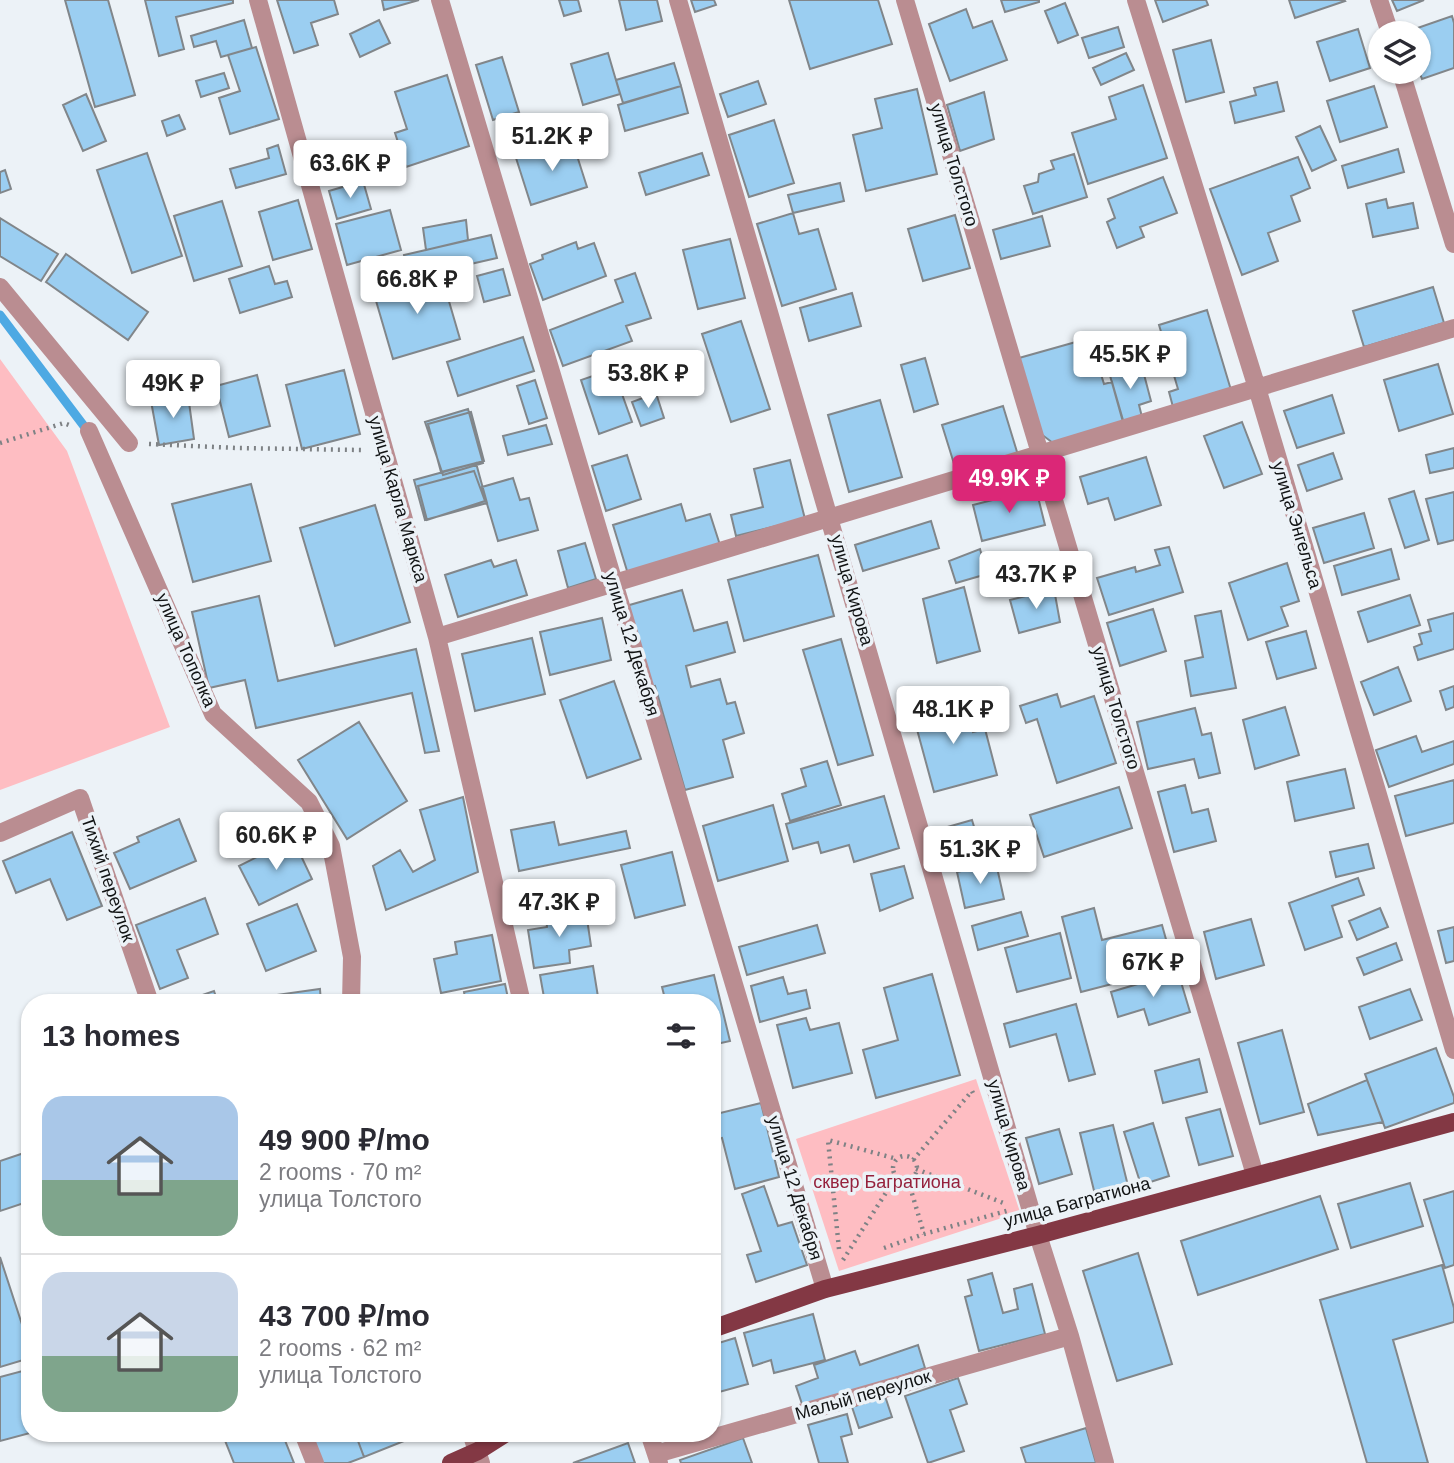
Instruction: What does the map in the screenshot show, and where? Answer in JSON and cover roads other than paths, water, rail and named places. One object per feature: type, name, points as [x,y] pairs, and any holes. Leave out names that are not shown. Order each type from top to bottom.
[{"type":"main road","name":"улица Багратиона","points":[[721,1326],[825,1289],[1454,1122]]},
{"type":"main road","points":[[451,1463],[480,1457],[496,1442]]},
{"type":"street","name":"улица Карла Маркса","points":[[258,0],[437,637],[520,994]]},
{"type":"street","name":"улица 12 Декабря","points":[[440,0],[825,1289]]},
{"type":"street","name":"улица Кирова","points":[[678,0],[1105,1463]]},
{"type":"street","name":"улица Толстого","points":[[905,0],[1255,1175]]},
{"type":"street","name":"улица Энгельса","points":[[1136,0],[1257,388],[1454,1050]]},
{"type":"street","points":[[1379,0],[1386,21]]},
{"type":"street","points":[[1405,84],[1454,244]]},
{"type":"street","points":[[0,287],[129,443]]},
{"type":"street","points":[[437,637],[1454,328]]},
{"type":"street","name":"улица Тополка","points":[[89,431],[214,714],[309,802],[331,846],[352,957],[351,994]]},
{"type":"street","name":"Тихий переулок","points":[[0,833],[80,798],[147,994]]},
{"type":"street","name":"Малый переулок","points":[[721,1440],[1070,1336]]},
{"type":"street","points":[[307,1442],[315,1463]]},
{"type":"street","points":[[652,1442],[657,1459]]},
{"type":"street","name":"Малый переулок","points":[[657,1459],[714,1442]]},
{"type":"waterway","points":[[0,315],[90,434]]},
{"type":"park label","name":"сквер Багратиона","points":[[887,1182]]}]
